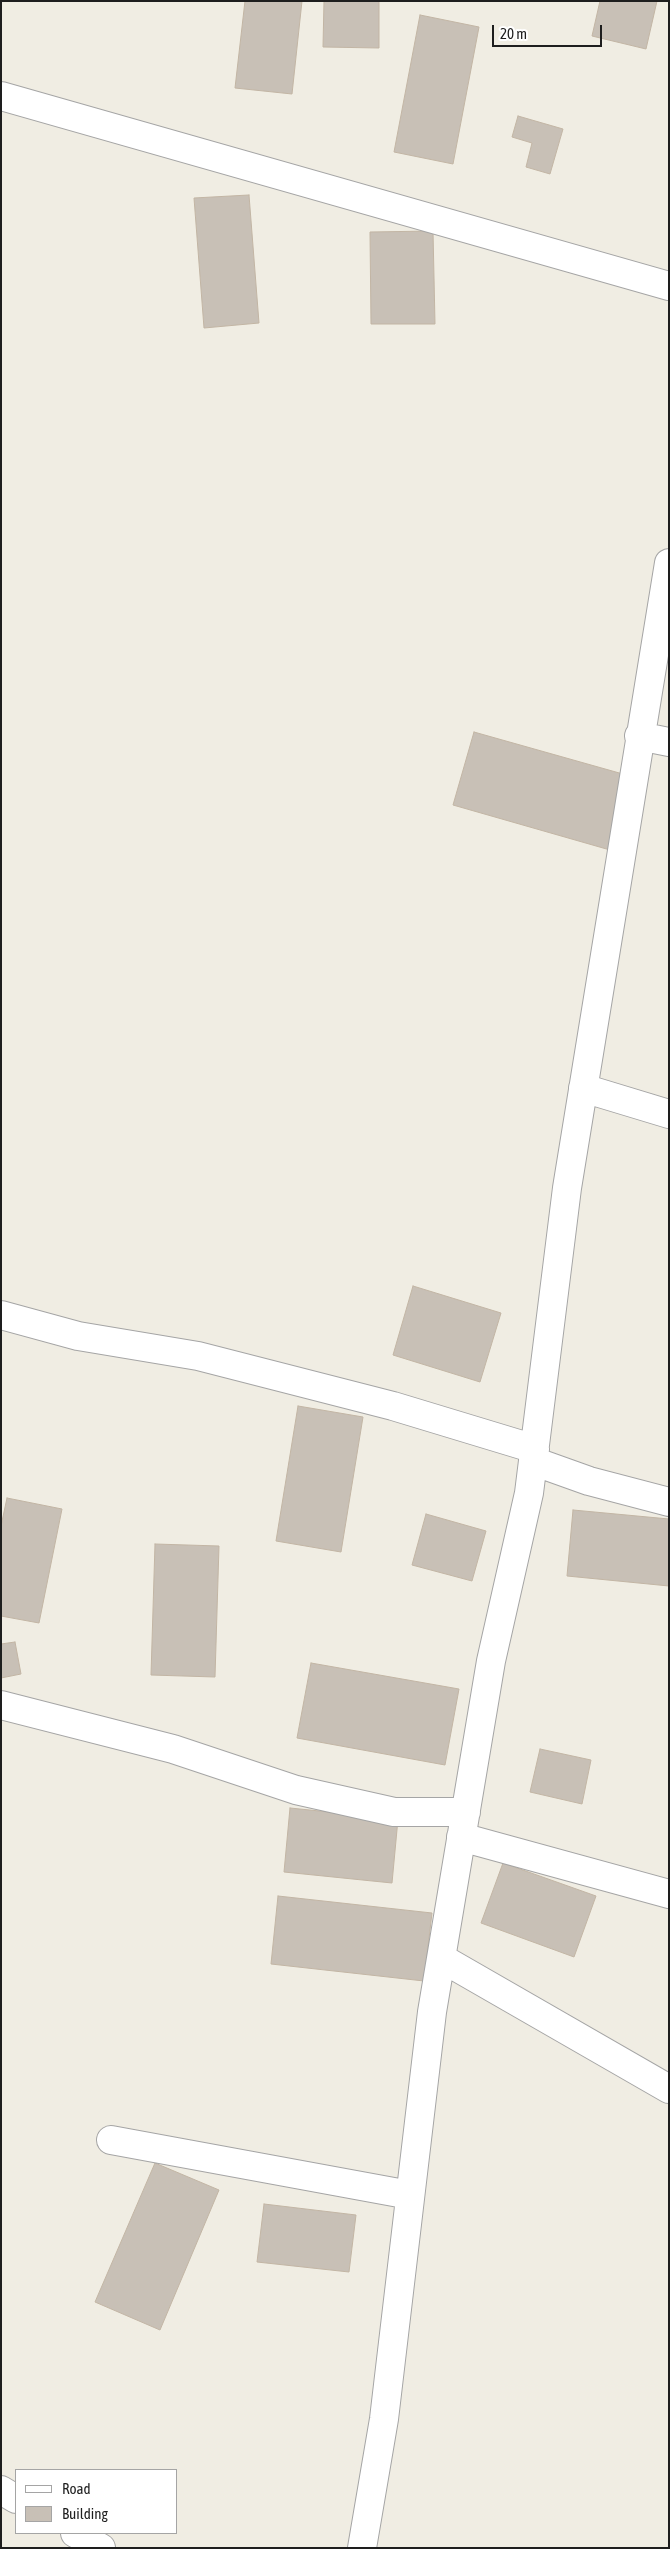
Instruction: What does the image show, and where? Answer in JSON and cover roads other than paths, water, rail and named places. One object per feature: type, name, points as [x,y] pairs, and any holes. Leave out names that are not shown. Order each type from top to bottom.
[{"type":"street","points":[[1,96],[669,286]]},
{"type":"street","points":[[362,2548],[384,2420],[432,2012],[491,1661],[529,1493],[567,1188],[639,736],[669,564]]},
{"type":"street","points":[[639,736],[669,742]]},
{"type":"street","points":[[583,1088],[669,1114]]},
{"type":"street","points":[[1,1315],[78,1336],[198,1356],[393,1406],[534,1455],[589,1481],[669,1502]]},
{"type":"street","points":[[1,1705],[173,1749],[296,1790],[394,1812],[464,1824],[669,1894]]},
{"type":"street","points":[[441,1958],[669,2089]]},
{"type":"street","points":[[111,2140],[410,2195]]},
{"type":"street","points":[[1,2490],[15,2498]]},
{"type":"street","points":[[77,2534],[101,2548]]}]
